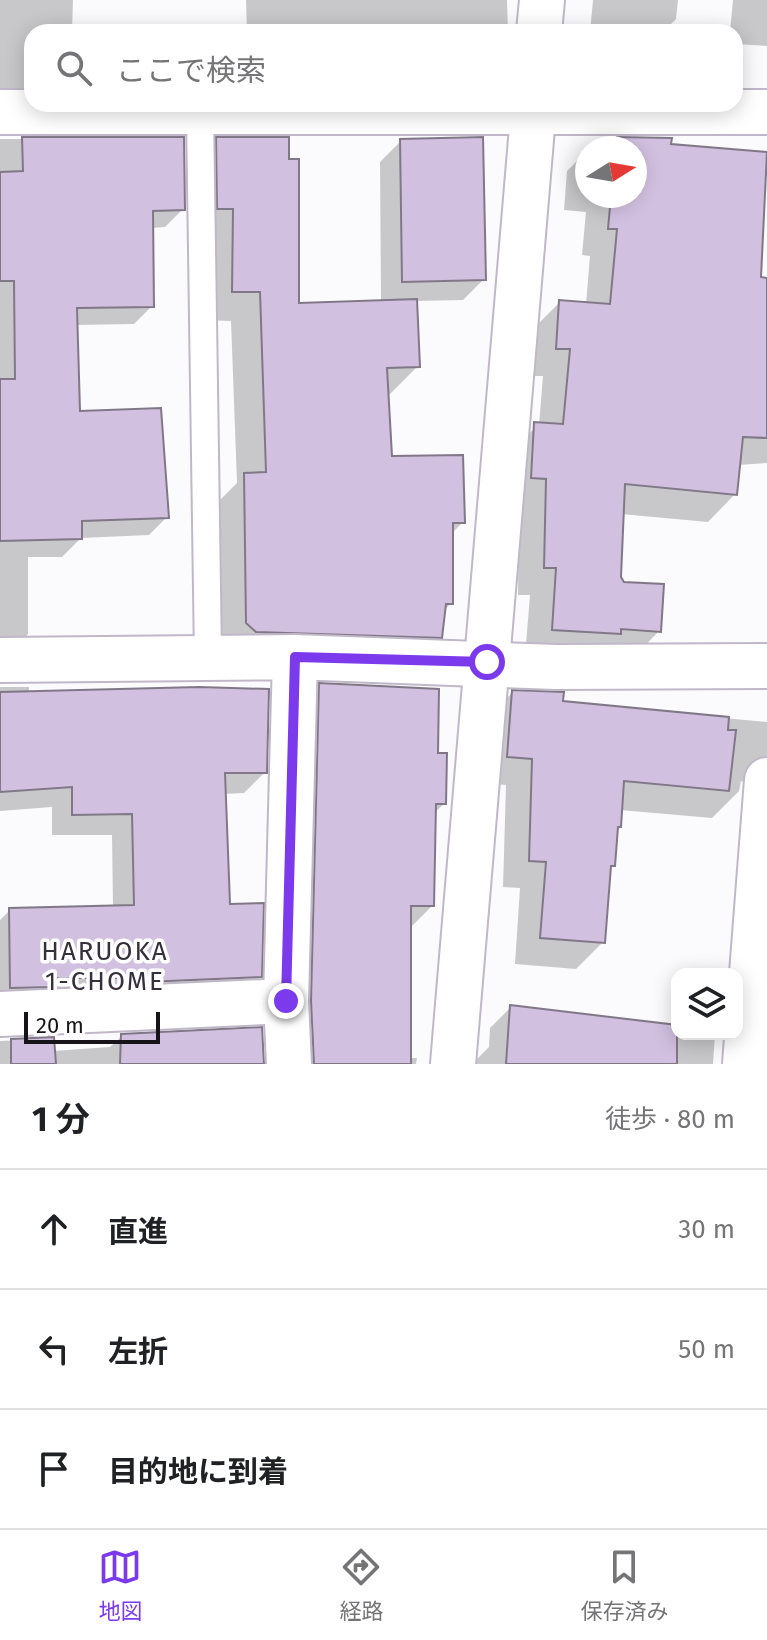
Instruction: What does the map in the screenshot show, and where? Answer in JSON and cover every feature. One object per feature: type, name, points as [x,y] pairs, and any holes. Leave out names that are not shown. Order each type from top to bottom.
[{"type":"street","points":[[540,24],[542,0]]},
{"type":"street","points":[[743,111],[767,112]]},
{"type":"street","points":[[0,112],[295,112]]},
{"type":"street","points":[[453,1064],[534,112]]},
{"type":"street","points":[[289,1064],[286,1001],[295,657]]},
{"type":"street","points":[[0,660],[295,657],[556,667],[767,666]]},
{"type":"street","points":[[745,1064],[767,780]]},
{"type":"street","points":[[0,1014],[286,1001]]},
{"type":"lane","points":[[200,114],[208,657]]},
{"type":"building","points":[[22,137],[184,137],[185,210],[153,211],[154,307],[77,308],[80,411],[161,408],[169,518],[82,521],[82,539],[0,541],[0,379],[15,379],[14,281],[0,281],[0,172],[23,171]]},
{"type":"building","points":[[216,137],[289,137],[289,159],[299,159],[299,303],[417,299],[420,367],[387,368],[392,456],[463,455],[465,523],[453,523],[453,604],[446,604],[442,638],[256,632],[246,623],[244,473],[266,472],[260,292],[232,292],[233,209],[217,209]]},
{"type":"building","points":[[483,137],[486,280],[402,282],[400,139]]},
{"type":"building","points":[[647,138],[672,138],[671,144],[767,152],[761,277],[767,278],[767,438],[743,437],[737,495],[625,484],[621,577],[624,582],[664,584],[661,632],[621,629],[621,634],[552,630],[556,568],[544,568],[546,479],[531,478],[534,422],[563,424],[570,349],[556,349],[559,300],[610,304],[617,229],[608,229],[610,208],[647,208]]},
{"type":"building","points":[[319,683],[439,689],[438,753],[447,753],[446,804],[436,804],[434,906],[411,906],[411,1064],[314,1064],[311,1001]]},
{"type":"building","points":[[199,687],[269,689],[267,773],[225,773],[230,904],[264,903],[262,977],[121,983],[121,978],[51,978],[51,987],[10,988],[9,908],[134,905],[132,814],[72,815],[72,787],[0,792],[0,692]]},
{"type":"building","points":[[512,690],[564,692],[563,701],[729,717],[728,730],[736,730],[729,791],[624,781],[621,827],[618,827],[615,866],[611,866],[605,943],[540,938],[546,862],[529,861],[532,759],[507,757]]},
{"type":"building","points":[[510,1005],[671,1024],[671,1040],[677,1040],[677,1064],[506,1064]]},
{"type":"building","points":[[262,1027],[264,1064],[120,1064],[121,1034]]},
{"type":"building","points":[[54,1037],[56,1064],[11,1064],[11,1039]]},
{"type":"district","name":"HARUOKA 1-CHOME","points":[[105,966]]},
{"type":"route","points":[[286,1001],[295,657],[487,662]]}]
